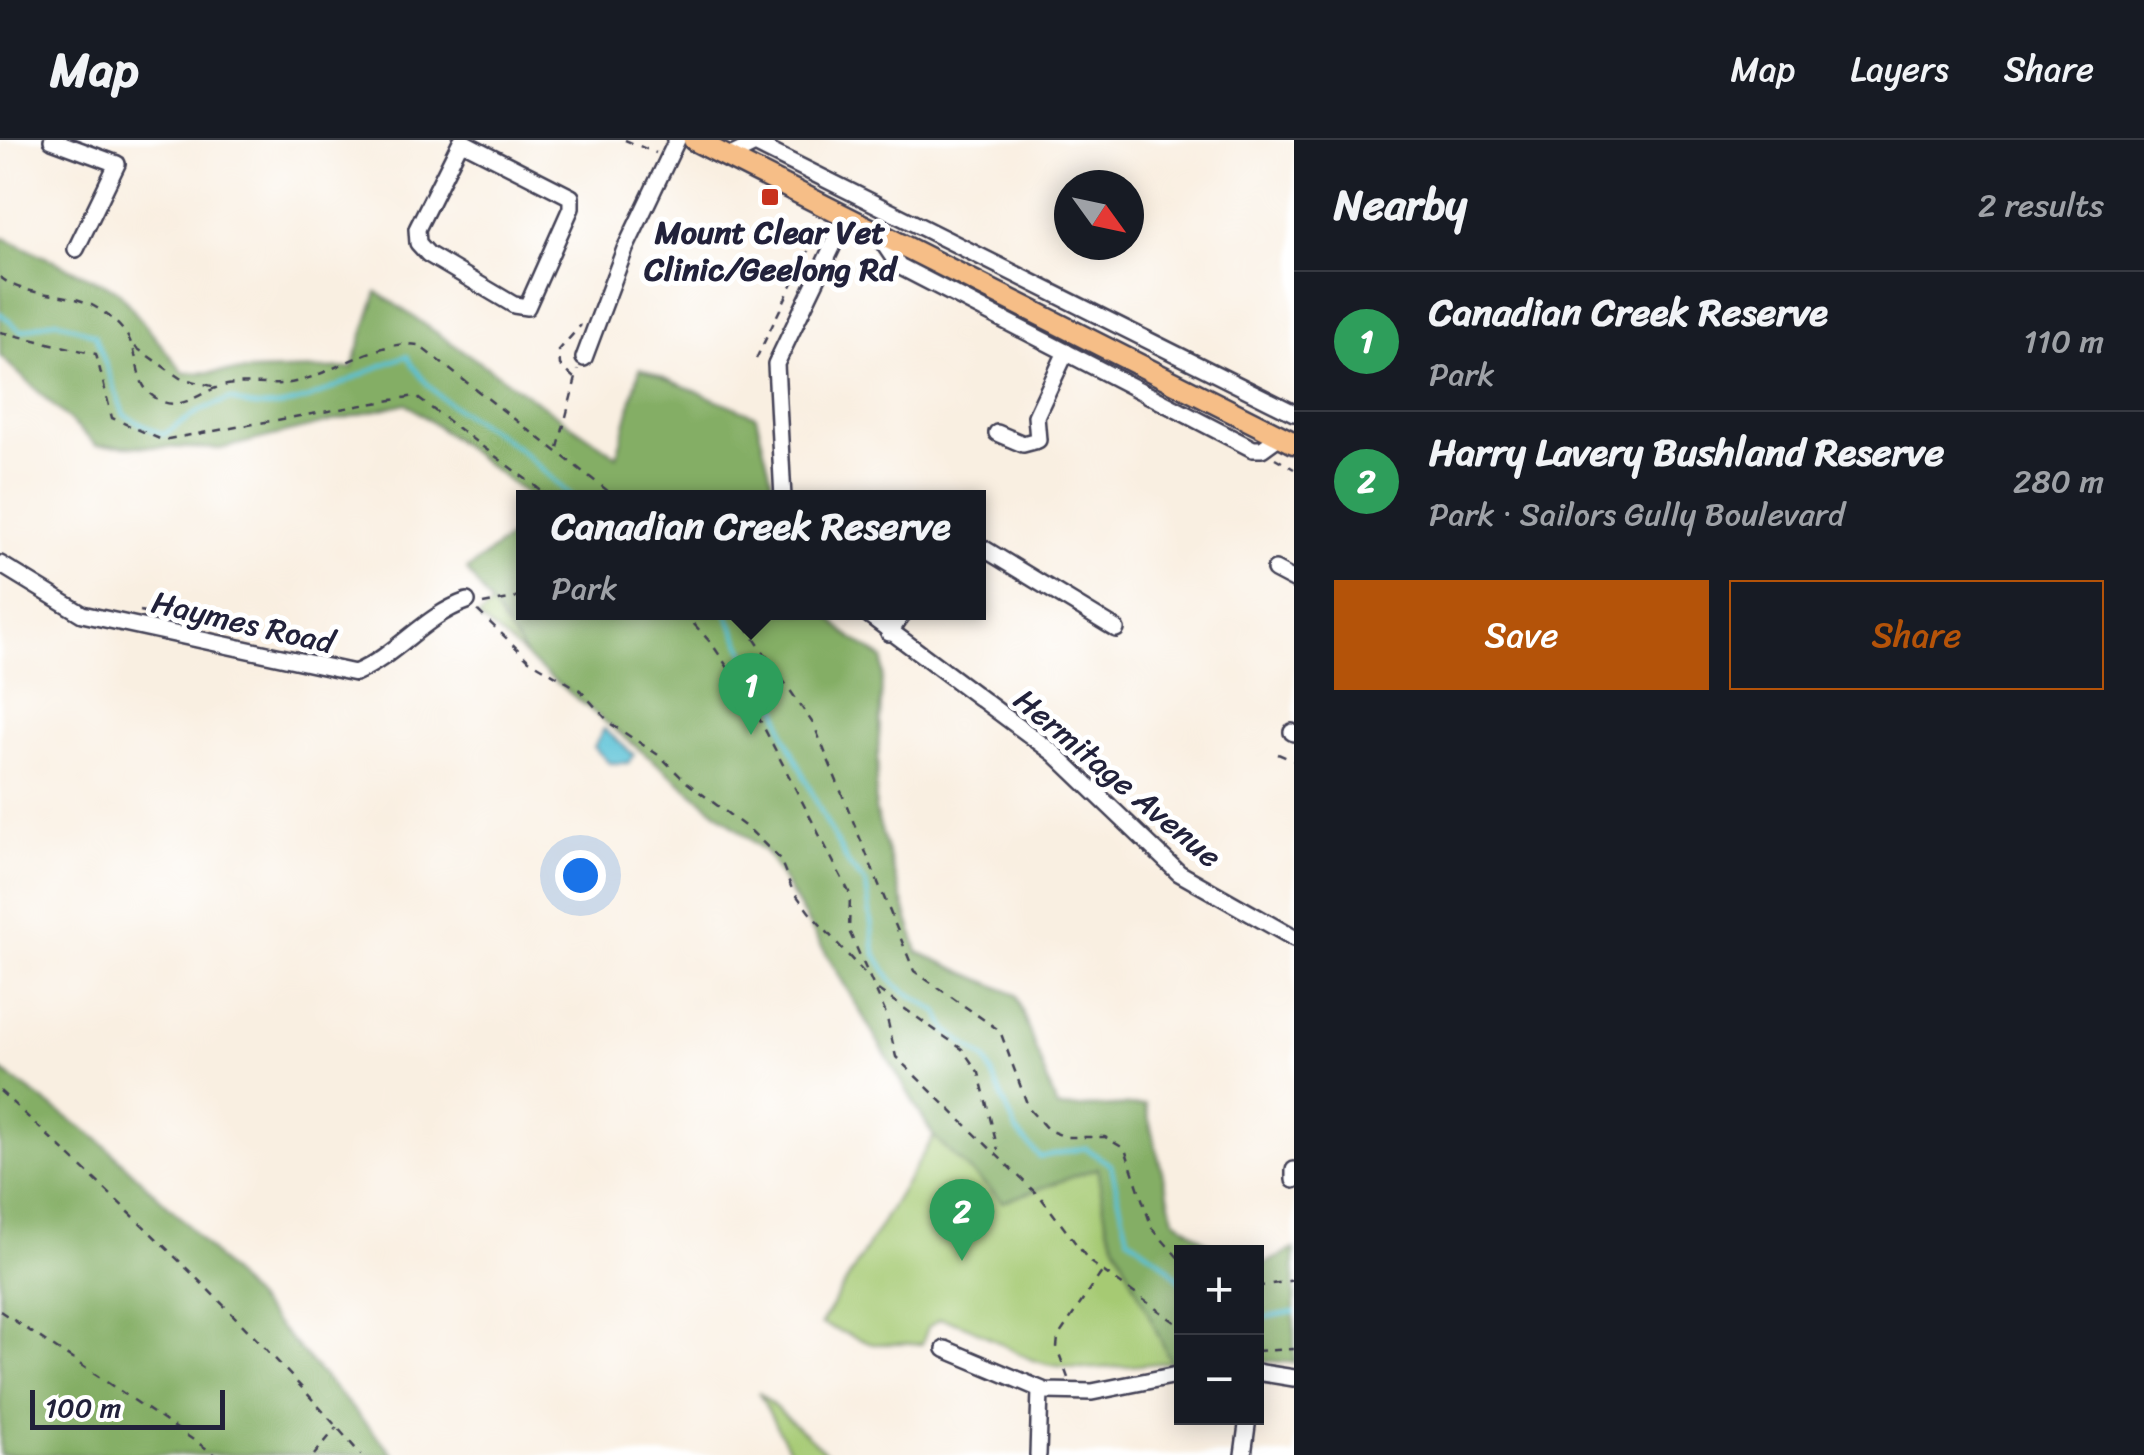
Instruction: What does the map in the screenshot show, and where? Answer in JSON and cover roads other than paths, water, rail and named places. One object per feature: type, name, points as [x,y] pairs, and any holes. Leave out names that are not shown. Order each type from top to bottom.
[{"type":"main road","points":[[694,140],[1287,440]]},
{"type":"street","points":[[52,140],[117,164],[76,249]]},
{"type":"street","points":[[462,140],[571,198],[533,302],[526,308],[514,305],[426,252],[418,243],[418,226],[462,140]]},
{"type":"street","points":[[584,358],[620,261],[676,140]]},
{"type":"street","points":[[728,157],[751,143],[1294,413]]},
{"type":"street","points":[[754,170],[765,155],[786,159]]},
{"type":"street","points":[[783,490],[776,364],[847,216]]},
{"type":"street","points":[[876,231],[893,262],[906,270],[1255,450],[1287,440]]},
{"type":"street","points":[[997,433],[1022,444],[1038,440],[1036,416],[1066,352]]},
{"type":"street","points":[[986,551],[1116,629]]},
{"type":"street","name":"Haymes Road","points":[[0,564],[82,614],[356,673],[443,609],[475,602]]},
{"type":"street","points":[[1275,570],[1294,580]]},
{"type":"street","name":"Hermitage Avenue","points":[[875,620],[1055,754],[1180,873],[1294,938]]},
{"type":"street","points":[[890,633],[899,620]]},
{"type":"street","points":[[1294,1170],[1294,1180]]},
{"type":"street","points":[[945,1349],[1040,1390],[1100,1391],[1174,1376]]},
{"type":"street","points":[[1264,1373],[1294,1378]]},
{"type":"street","points":[[1038,1455],[1040,1390]]},
{"type":"street","points":[[1243,1455],[1247,1425]]},
{"type":"water","points":[[604,729],[634,755],[628,763],[609,763],[594,747]]},
{"type":"waterway","points":[[0,313],[21,331],[56,320],[95,335],[124,415],[163,435],[201,410],[230,399],[252,406],[298,402],[407,356],[446,401],[520,450],[564,490]]},
{"type":"waterway","points":[[730,620],[761,687],[776,702],[785,736],[826,822],[849,865],[866,884],[875,953],[894,984],[939,1013],[947,1030],[986,1060],[1017,1132],[1040,1157],[1085,1148],[1111,1165],[1128,1237],[1174,1274]]},
{"type":"waterway","points":[[1264,1318],[1294,1312]]},
{"type":"place","name":"Mount Clear Vet Clinic/Geelong Rd","points":[[770,197]]},
{"type":"place","name":"Canadian Creek Reserve","points":[[751,735]]},
{"type":"place","name":"Harry Lavery Bushland Reserve","points":[[962,1261]]}]
